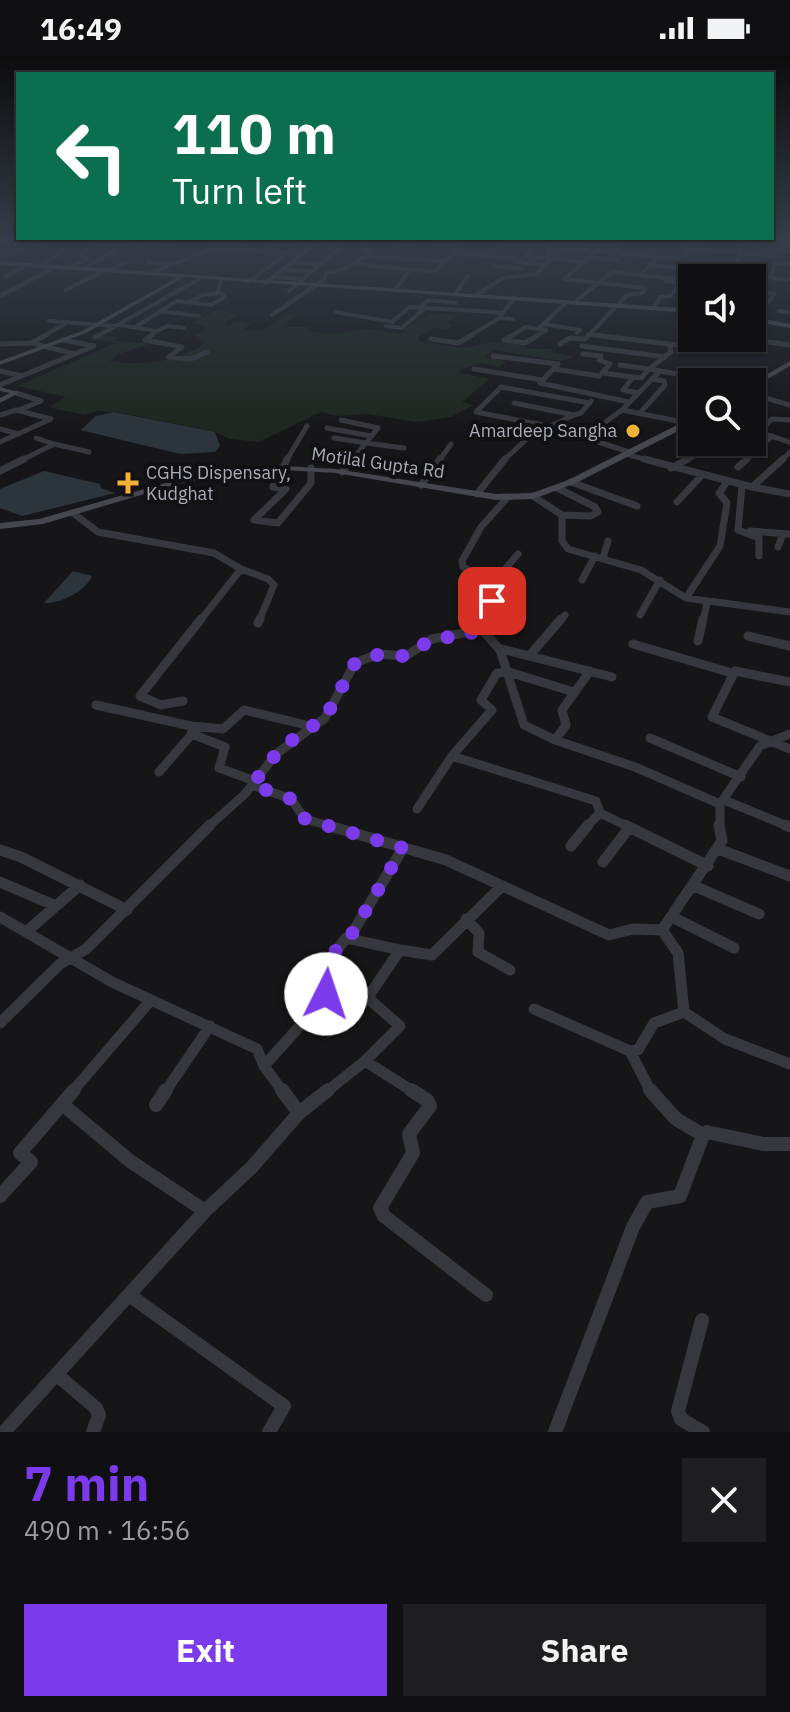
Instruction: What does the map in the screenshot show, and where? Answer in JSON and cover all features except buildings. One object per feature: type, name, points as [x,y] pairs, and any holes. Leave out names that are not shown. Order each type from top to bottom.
[{"type":"street","points":[[0,363],[84,332],[134,303]]},
{"type":"street","points":[[95,337],[156,303]]},
{"type":"street","points":[[135,327],[173,303]]},
{"type":"street","points":[[272,315],[289,303]]},
{"type":"street","points":[[426,303],[422,308],[402,328],[385,326],[409,307],[422,308],[444,310],[452,307],[473,310]]},
{"type":"street","points":[[462,303],[480,305]]},
{"type":"street","points":[[431,339],[458,343],[500,315],[510,303]]},
{"type":"street","points":[[540,326],[566,303]]},
{"type":"street","points":[[593,303],[678,310]]},
{"type":"street","points":[[654,308],[657,303]]},
{"type":"street","points":[[480,305],[470,312],[513,319]]},
{"type":"street","points":[[560,344],[570,338],[583,340],[620,305]]},
{"type":"street","points":[[160,311],[199,316]]},
{"type":"street","points":[[779,311],[790,312]]},
{"type":"street","points":[[336,312],[392,322]]},
{"type":"street","points":[[350,321],[370,323],[375,319]]},
{"type":"street","points":[[49,321],[157,331],[167,326],[184,328]]},
{"type":"street","points":[[31,343],[68,322]]},
{"type":"street","points":[[766,322],[790,326]]},
{"type":"street","points":[[540,326],[546,330],[525,343],[504,340],[526,327],[540,326],[580,330],[577,333]]},
{"type":"street","points":[[157,331],[159,333],[145,340],[182,347],[168,357],[191,359],[207,352]]},
{"type":"street","points":[[588,334],[678,345]]},
{"type":"street","points":[[0,387],[94,346],[63,340]]},
{"type":"street","points":[[55,348],[72,342]]},
{"type":"street","points":[[642,354],[653,342]]},
{"type":"street","points":[[766,342],[790,345]]},
{"type":"street","points":[[0,344],[31,343],[75,354]]},
{"type":"street","points":[[554,369],[641,378],[671,352],[669,344]]},
{"type":"street","points":[[582,346],[665,357]]},
{"type":"street","points":[[583,354],[601,356],[599,360],[610,364],[586,394]]},
{"type":"street","points":[[493,356],[558,364],[542,380]]},
{"type":"street","points":[[766,378],[790,363]]},
{"type":"street","points":[[620,365],[678,374]]},
{"type":"street","points":[[474,369],[542,380]]},
{"type":"street","points":[[0,371],[22,376]]},
{"type":"street","points":[[604,423],[622,410],[660,371]]},
{"type":"street","points":[[777,371],[790,373]]},
{"type":"street","points":[[633,377],[623,390],[638,393]]},
{"type":"street","points":[[640,413],[665,385],[664,381],[652,379]]},
{"type":"street","points":[[542,380],[542,384],[629,402]]},
{"type":"street","points":[[0,387],[41,401],[0,415]]},
{"type":"street","points":[[548,426],[476,412],[501,387],[590,403]]},
{"type":"street","points":[[0,401],[16,393]]},
{"type":"street","points":[[477,494],[506,455],[531,433],[557,419],[581,413],[596,396]]},
{"type":"street","points":[[766,398],[790,405]]},
{"type":"street","points":[[514,403],[574,415]]},
{"type":"street","points":[[0,442],[51,419],[19,410]]},
{"type":"street","points":[[622,410],[678,420]]},
{"type":"street","points":[[341,420],[378,428],[342,472]]},
{"type":"street","points":[[766,424],[770,421],[790,423]]},
{"type":"street","points":[[307,426],[296,440],[273,487],[286,489],[254,520],[278,523],[311,483],[311,468]]},
{"type":"street","points":[[327,428],[371,436]]},
{"type":"street","name":"Motilal Gupta Rd","points":[[0,526],[22,526],[176,482],[225,472],[282,468],[342,472],[507,498],[533,496],[571,482],[678,428]]},
{"type":"street","points":[[0,429],[19,434]]},
{"type":"street","points":[[766,434],[790,442]]},
{"type":"street","points":[[738,467],[772,436]]},
{"type":"street","points":[[36,438],[89,452]]},
{"type":"street","points":[[334,438],[404,448]]},
{"type":"street","points":[[598,442],[671,468],[742,486],[790,494]]},
{"type":"street","points":[[0,471],[54,444]]},
{"type":"street","points":[[421,485],[451,444]]},
{"type":"street","points":[[752,487],[760,483],[790,452]]},
{"type":"street","points":[[671,468],[694,456]]},
{"type":"street","points":[[677,502],[701,476]]},
{"type":"street","points":[[571,482],[637,506]]},
{"type":"street","points":[[686,598],[720,546],[727,503],[719,493],[727,482]]},
{"type":"street","points":[[738,530],[742,486]]},
{"type":"street","points":[[533,496],[562,515],[591,516],[598,512],[589,503],[557,488]]},
{"type":"street","points":[[0,1023],[60,964],[73,957],[127,910],[254,783],[276,754],[310,726],[325,718],[355,663],[378,654],[411,655],[432,639],[470,635],[498,590],[494,582],[463,567],[462,561],[467,547],[507,498]]},
{"type":"street","points":[[73,513],[98,532],[214,553],[241,569],[268,579],[274,585],[258,623]]},
{"type":"street","points":[[562,515],[563,544],[568,549],[641,570],[686,598],[707,603],[768,606],[790,612]]},
{"type":"street","points":[[738,530],[786,534],[778,547]]},
{"type":"street","points":[[738,530],[759,538],[759,556]]},
{"type":"street","points":[[582,580],[608,541]]},
{"type":"street","points":[[494,582],[518,554]]},
{"type":"street","points":[[183,701],[167,706],[144,701],[140,696],[241,569]]},
{"type":"street","points":[[640,615],[660,580]]},
{"type":"street","points":[[698,641],[707,603]]},
{"type":"street","points":[[531,654],[565,615]]},
{"type":"street","points":[[478,625],[498,648],[509,672],[524,725],[555,740],[635,767],[790,827]]},
{"type":"street","points":[[748,636],[790,646]]},
{"type":"street","points":[[633,644],[732,673],[746,671],[790,682]]},
{"type":"street","points":[[498,648],[612,677]]},
{"type":"street","points":[[555,740],[566,725],[562,710],[590,671]]},
{"type":"street","points":[[417,809],[452,756],[492,710],[481,700],[495,675],[509,672],[574,692]]},
{"type":"street","points":[[732,673],[716,706],[713,720],[790,749]]},
{"type":"street","points":[[96,705],[191,730],[225,747],[217,766],[291,799],[305,819],[446,860],[609,935],[633,929],[662,930]]},
{"type":"street","points":[[191,730],[223,729],[244,710],[310,726]]},
{"type":"street","points":[[159,772],[191,730]]},
{"type":"street","points":[[662,930],[722,841],[719,824],[722,802],[760,746],[790,734]]},
{"type":"street","points":[[650,738],[741,777]]},
{"type":"street","points":[[452,756],[596,801],[600,813],[571,846]]},
{"type":"street","points":[[600,813],[708,866]]},
{"type":"street","points":[[603,862],[629,828]]},
{"type":"street","points":[[264,1066],[324,999],[326,990],[318,979],[319,974],[342,942],[350,937],[403,848]]},
{"type":"street","points":[[718,849],[790,876]]},
{"type":"street","points":[[0,850],[21,857],[127,910]]},
{"type":"street","points":[[0,882],[56,906]]},
{"type":"street","points":[[26,932],[80,885]]},
{"type":"street","points":[[350,937],[432,955],[502,886]]},
{"type":"street","points":[[694,886],[759,914]]},
{"type":"street","points":[[0,917],[112,982],[257,1049],[264,1066],[299,1113]]},
{"type":"street","points":[[672,917],[734,948]]},
{"type":"street","points":[[466,919],[479,933],[478,952],[510,970]]},
{"type":"street","points":[[662,930],[678,953],[684,1012],[725,1039],[790,1064]]},
{"type":"street","points":[[4,1432],[205,1211],[252,1167],[299,1113],[365,1061],[400,1026],[370,1000],[370,994],[400,950]]},
{"type":"street","points":[[0,1196],[31,1162],[20,1153],[151,1000]]},
{"type":"street","points":[[534,1009],[630,1051],[643,1046],[649,1027],[665,1017],[684,1012]]},
{"type":"street","points":[[156,1105],[210,1026]]},
{"type":"street","points":[[630,1051],[650,1092],[674,1120],[703,1135],[713,1132],[763,1144],[790,1144]]},
{"type":"street","points":[[365,1061],[427,1100],[430,1106],[409,1134],[414,1148],[411,1159],[395,1179],[380,1208],[384,1216],[486,1295]]},
{"type":"street","points":[[62,1104],[98,1139],[139,1170],[205,1211]]},
{"type":"street","points":[[555,1432],[640,1211],[647,1202],[680,1196],[703,1135]]},
{"type":"street","points":[[129,1295],[284,1406],[269,1432]]},
{"type":"street","points":[[702,1320],[678,1411],[681,1419],[703,1432]]},
{"type":"street","points":[[57,1375],[96,1408],[99,1415],[93,1432]]},
{"type":"shaded area","points":[[217,310],[237,314],[223,325],[228,326],[236,321],[251,323],[243,330],[262,330],[288,315],[296,314],[288,320],[286,327],[310,327],[307,331],[330,334],[366,329],[401,334],[412,323],[427,316],[451,314],[459,316],[446,322],[453,326],[435,328],[418,337],[419,341],[465,348],[492,342],[517,344],[531,349],[552,349],[551,352],[575,357],[560,361],[494,350],[484,357],[506,361],[499,367],[481,363],[462,369],[461,373],[489,379],[462,402],[474,405],[451,417],[417,422],[368,414],[337,416],[321,412],[259,442],[230,439],[215,432],[117,412],[98,411],[84,415],[49,407],[66,397],[17,386],[116,343],[92,339],[101,335],[120,337],[116,341],[149,344],[119,354],[110,361],[146,363],[180,356],[202,346],[203,341],[194,334],[201,333],[206,327],[192,322]]},
{"type":"shaded area","points":[[114,412],[215,432],[220,446],[215,452],[180,454],[81,430],[96,416]]},
{"type":"shaded area","points":[[44,471],[100,484],[101,488],[115,493],[22,516],[0,508],[0,489]]},
{"type":"shaded area","points":[[73,571],[92,576],[72,596],[44,603]]},
{"type":"place","name":"Amardeep Sangha","points":[[633,431]]},
{"type":"place","name":"CGHS Dispensary, Kudghat","points":[[128,483]]},
{"type":"route","points":[[326,994],[318,979],[319,974],[342,942],[350,937],[380,881],[403,848],[305,819],[291,799],[252,785],[276,754],[310,726],[325,718],[355,663],[378,654],[411,655],[437,637],[470,635],[492,601]]}]
